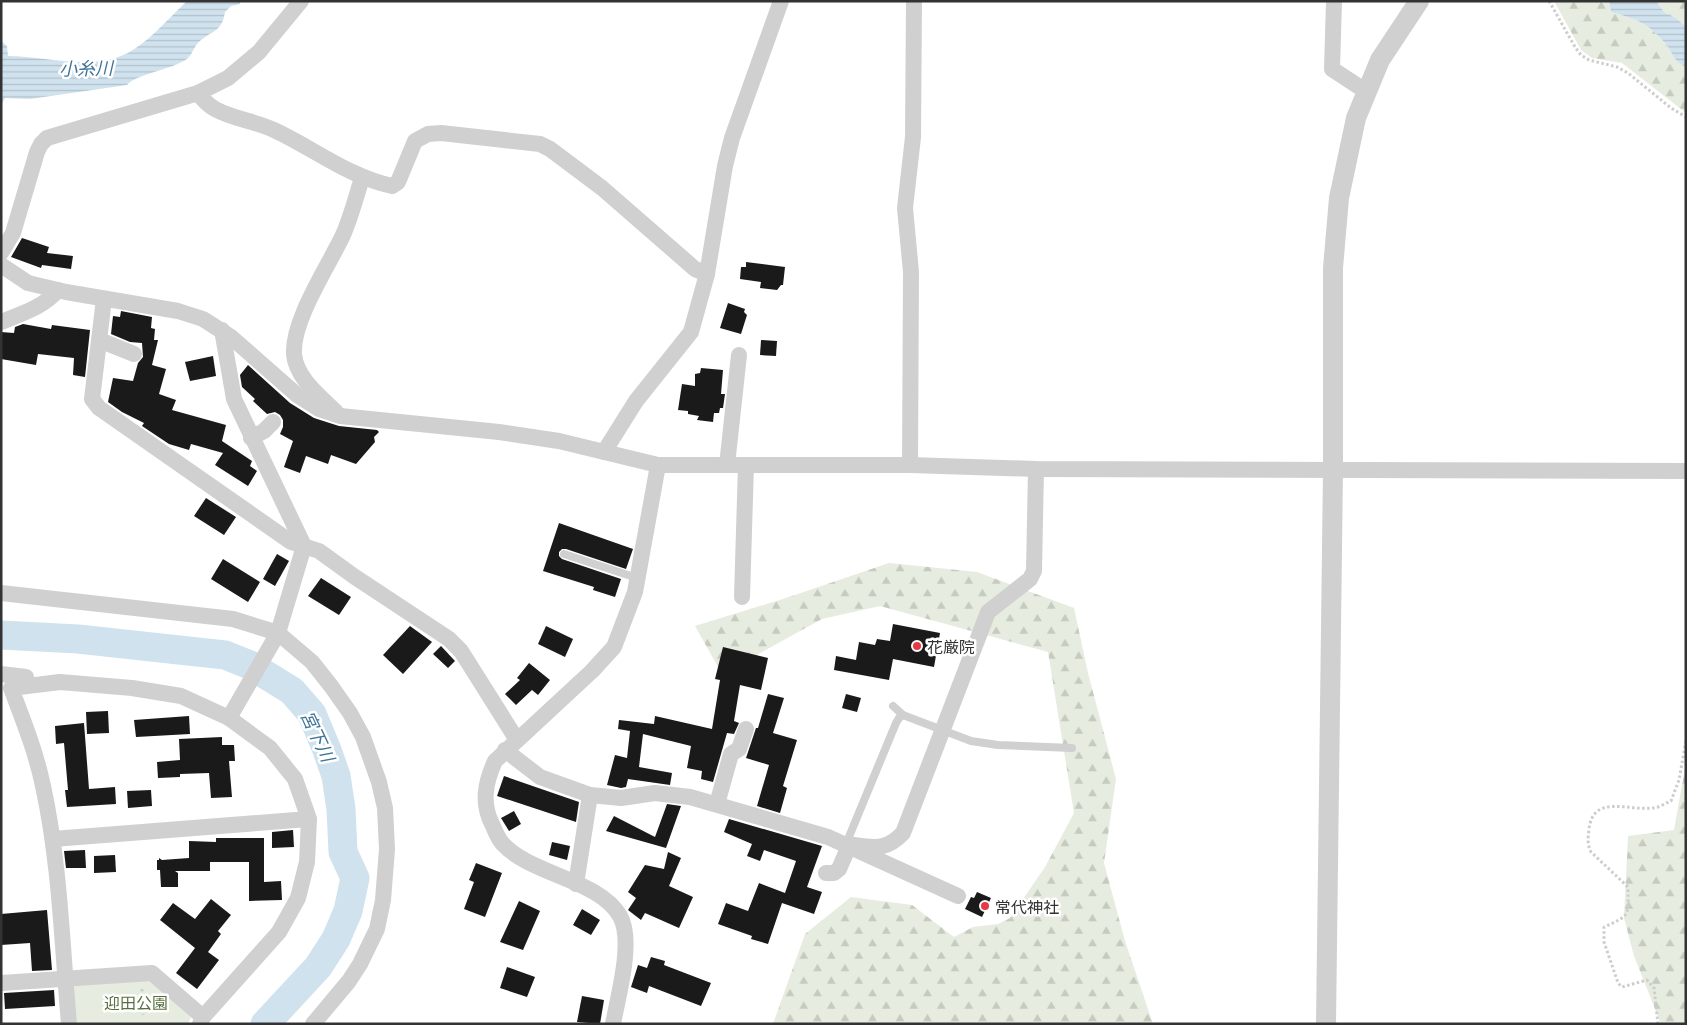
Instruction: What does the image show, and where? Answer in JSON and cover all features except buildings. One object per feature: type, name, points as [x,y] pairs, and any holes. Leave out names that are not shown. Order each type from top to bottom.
[{"type":"street","points":[[1,253],[13,233],[37,152],[41,144],[48,138],[198,93],[228,78],[259,52],[301,1]]},
{"type":"street","points":[[604,452],[636,401],[691,332],[707,274],[725,166],[732,138],[781,1]]},
{"type":"street","points":[[910,465],[911,272],[905,208],[913,137],[914,1]]},
{"type":"street","points":[[1334,1],[1332,69],[1366,92]]},
{"type":"street","points":[[1326,1024],[1333,470],[1333,268],[1340,198],[1356,118],[1380,60],[1419,1]]},
{"type":"street","points":[[198,93],[216,110],[271,128],[300,142],[362,178],[392,186],[398,182],[415,141],[428,134],[441,133],[540,144],[559,154],[602,188],[694,269],[707,274]]},
{"type":"street","points":[[340,416],[307,384],[297,366],[294,354],[300,325],[307,305],[343,234],[362,178]]},
{"type":"street","points":[[1,265],[28,283],[178,311],[204,319],[232,337],[297,395],[319,409],[340,416],[499,432],[559,441],[658,464],[910,465],[1036,469],[1686,471]]},
{"type":"street","points":[[1,322],[41,305],[51,299],[58,290]]},
{"type":"street","points":[[104,298],[92,399],[99,408],[291,542],[319,551],[354,577],[449,639],[461,651],[511,745],[540,777],[590,795],[621,798],[655,793],[690,797],[717,804],[828,837],[958,896]]},
{"type":"street","points":[[222,330],[234,399],[304,546],[277,635],[231,714]]},
{"type":"street","points":[[99,340],[134,354]]},
{"type":"street","points":[[727,465],[740,355]]},
{"type":"street","points":[[252,438],[264,431],[273,422]]},
{"type":"street","points":[[613,1024],[624,961],[626,934],[620,916],[604,898],[525,862],[501,842],[488,816],[484,797],[489,774],[495,761],[592,671],[614,647],[635,592],[658,464]]},
{"type":"street","points":[[742,596],[746,465]]},
{"type":"street","points":[[847,845],[883,847],[894,842],[903,833],[988,612],[1030,579],[1034,571],[1036,469]]},
{"type":"street","points":[[1,593],[233,619],[277,635],[312,662],[331,686],[350,713],[363,737],[379,782],[385,808],[387,849],[383,900],[377,930],[349,981],[313,1024]]},
{"type":"street","points":[[1,674],[26,677]]},
{"type":"street","points":[[1,983],[65,977],[152,973],[202,1021],[279,932],[298,898],[307,862],[309,819],[295,778],[270,748],[231,714],[180,696],[132,688],[60,682],[11,688],[30,739],[43,784],[53,839],[65,977],[69,1024]]},
{"type":"street","points":[[717,804],[732,754],[739,749],[746,729]]},
{"type":"street","points":[[576,884],[590,795]]},
{"type":"street","points":[[53,839],[309,819]]},
{"type":"street","points":[[826,873],[834,874],[839,869],[847,845]]},
{"type":"lane","points":[[564,554],[637,578]]},
{"type":"lane","points":[[893,706],[903,714],[971,741],[989,744],[1072,748]]},
{"type":"lane","points":[[847,845],[896,723],[903,714]]},
{"type":"path","points":[[1549,1],[1575,48],[1582,55],[1589,60],[1617,67],[1628,73],[1671,108],[1686,117]]},
{"type":"path","points":[[1658,1024],[1654,988],[1651,983],[1647,980],[1622,987],[1618,983],[1604,942],[1604,927],[1624,918],[1628,912],[1628,888],[1591,852],[1588,846],[1588,838],[1590,821],[1594,812],[1604,807],[1655,808],[1671,801],[1679,780],[1686,741]]},
{"type":"path","points":[[141,973],[143,1015]]},
{"type":"green space","points":[[1554,1],[1609,1],[1611,12],[1635,20],[1653,31],[1665,43],[1676,59],[1686,67],[1686,113],[1622,63],[1592,58],[1581,50]]},
{"type":"green space","points":[[1656,1],[1686,1],[1686,27],[1676,18],[1664,12]]},
{"type":"green space","points":[[889,563],[977,572],[1074,608],[1088,673],[1116,779],[1104,863],[1125,941],[1153,1024],[773,1024],[805,934],[851,897],[912,905],[954,937],[973,927],[998,924],[1010,918],[1045,867],[1074,813],[1048,652],[880,606],[822,619],[722,674],[695,626],[783,599]]},
{"type":"green space","points":[[1686,763],[1686,1024],[1661,1024],[1634,956],[1624,918],[1628,836],[1674,830]]},
{"type":"green space","name":"迎田公園","points":[[148,979],[191,1017],[188,1024],[75,1024],[71,990],[76,985]]},
{"type":"water","name":"小糸川","points":[[187,1],[240,1],[240,4],[231,6],[225,12],[220,27],[199,42],[189,57],[181,63],[137,78],[127,85],[30,99],[5,98],[1,105],[1,41],[7,46],[8,56],[72,62],[103,61],[119,57],[140,45]]},
{"type":"water","points":[[1609,1],[1656,1],[1664,12],[1676,18],[1686,27],[1686,67],[1678,62],[1668,46],[1647,26],[1611,12]]},
{"type":"waterway","name":"宮下川","points":[[1,635],[78,639],[225,655],[250,665],[292,691],[312,714],[336,776],[341,809],[343,852],[355,878],[348,911],[336,939],[318,967],[265,1024]]},
{"type":"place","name":"花厳院","points":[[917,646]]},
{"type":"place","name":"常代神社","points":[[985,906]]}]
